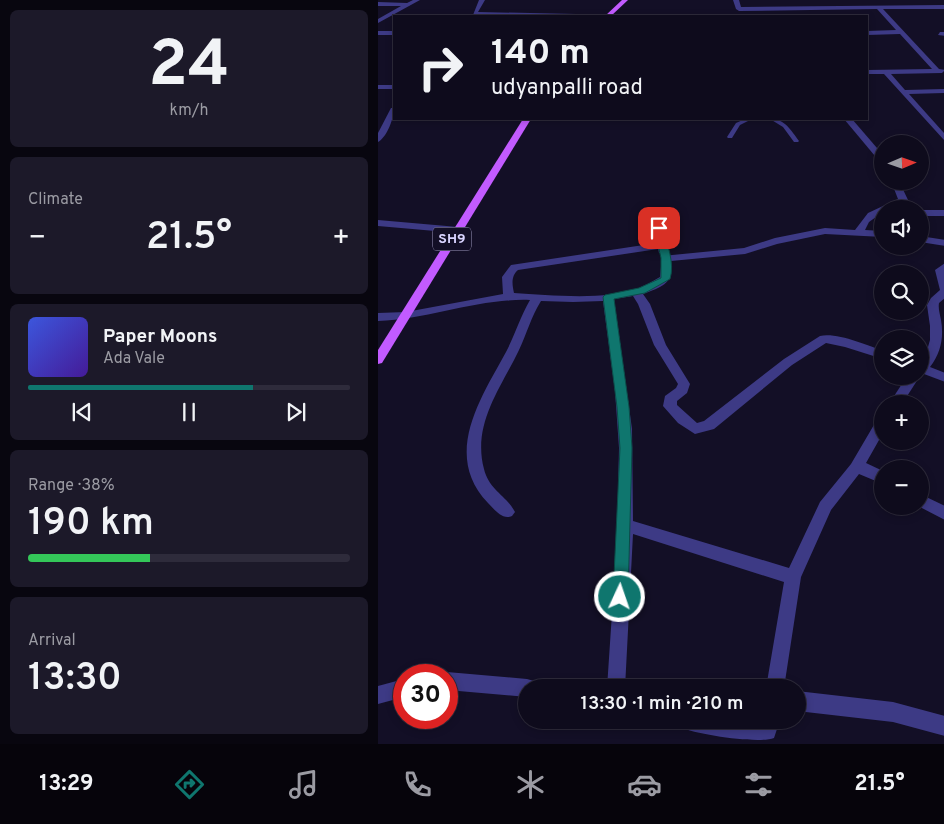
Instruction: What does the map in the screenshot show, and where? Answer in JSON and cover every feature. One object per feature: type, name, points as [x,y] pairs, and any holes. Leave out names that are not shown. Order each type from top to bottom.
[{"type":"main road","points":[[609,15],[625,0]]},
{"type":"main road","name":"SH9","points":[[378,360],[526,120]]},
{"type":"street","points":[[378,13],[417,0]]},
{"type":"street","points":[[482,0],[476,14],[526,15]]},
{"type":"street","points":[[736,0],[739,9],[738,15]]},
{"type":"street","points":[[378,4],[401,4]]},
{"type":"street","points":[[378,21],[401,4]]},
{"type":"street","points":[[878,7],[941,71]]},
{"type":"street","points":[[739,9],[944,7]]},
{"type":"street","points":[[868,33],[901,32]]},
{"type":"street","points":[[378,33],[393,33]]},
{"type":"street","points":[[868,72],[941,71]]},
{"type":"street","points":[[886,72],[944,139]]},
{"type":"street","points":[[378,87],[393,87]]},
{"type":"street","points":[[904,92],[944,91]]},
{"type":"street","points":[[378,140],[393,112]]},
{"type":"street","points":[[849,120],[874,149]]},
{"type":"street","points":[[378,317],[406,316],[510,296],[590,300],[636,292],[665,279],[667,274],[666,258],[661,245],[656,212]]},
{"type":"street","points":[[859,232],[861,224],[874,213]]},
{"type":"street","points":[[929,213],[944,213]]},
{"type":"street","points":[[378,223],[458,230]]},
{"type":"street","points":[[666,258],[745,251],[775,241],[817,232],[874,233]]},
{"type":"street","points":[[929,239],[944,240]]},
{"type":"street","points":[[510,296],[507,277],[509,271],[515,267],[661,245]]},
{"type":"street","points":[[929,361],[939,352],[937,328],[932,306],[944,290],[940,270],[944,266]]},
{"type":"street","points":[[636,292],[644,304],[660,345],[684,384],[682,390],[670,399],[670,406],[683,420],[695,429],[701,429],[709,425],[788,362],[824,340],[847,343],[874,352]]},
{"type":"street","points":[[507,512],[484,488],[476,467],[473,450],[477,422],[488,393],[511,353],[524,321],[538,297]]},
{"type":"street","points":[[608,297],[623,407],[626,448],[616,679]]},
{"type":"street","points":[[929,374],[944,378]]},
{"type":"street","points":[[776,679],[793,577],[824,506],[856,468],[874,436]]},
{"type":"street","points":[[856,468],[866,469],[874,473]]},
{"type":"street","points":[[929,505],[944,514]]},
{"type":"street","points":[[624,525],[793,577]]},
{"type":"street","points":[[458,681],[518,687]]},
{"type":"street","points":[[378,695],[393,691]]},
{"type":"street","points":[[806,702],[893,712],[944,726]]},
{"type":"street","points":[[720,729],[751,737],[763,735],[768,729]]},
{"type":"lane","points":[[730,137],[738,124],[747,120]]},
{"type":"lane","points":[[775,120],[784,126],[796,141]]},
{"type":"route","points":[[620,597],[626,448],[623,407],[608,297],[641,291],[665,279],[667,274],[666,258],[661,245],[659,228]]}]
